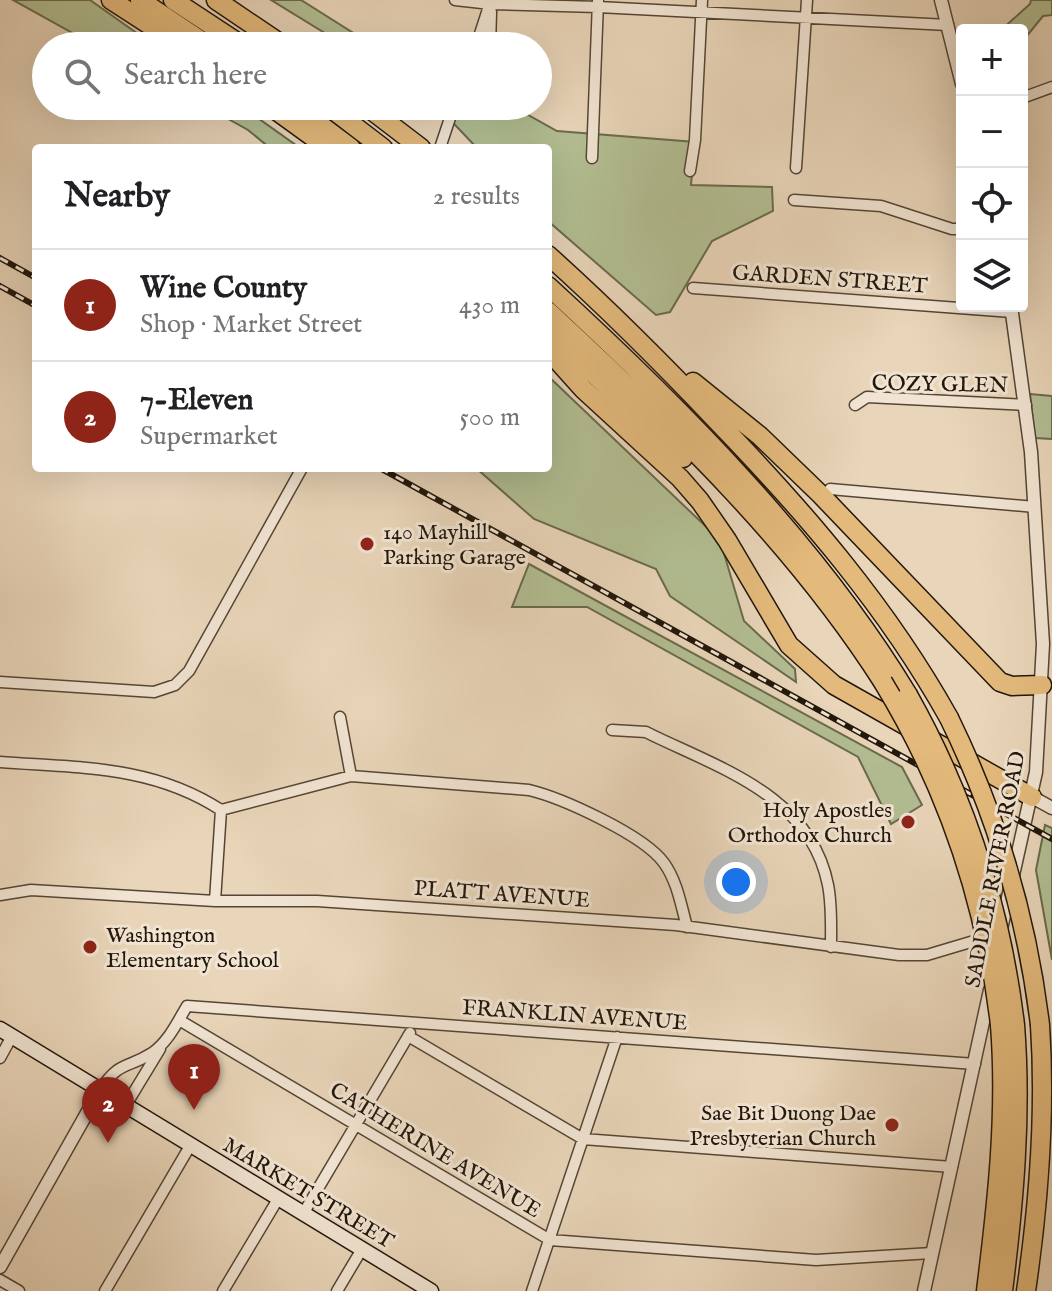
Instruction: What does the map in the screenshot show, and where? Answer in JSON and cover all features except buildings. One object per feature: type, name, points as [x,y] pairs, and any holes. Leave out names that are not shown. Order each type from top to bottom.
[{"type":"highway","points":[[111,0],[160,32]]},
{"type":"highway","points":[[140,0],[188,32]]},
{"type":"highway","points":[[173,0],[222,32]]},
{"type":"highway","points":[[216,0],[263,32]]},
{"type":"highway","points":[[289,120],[322,144]]},
{"type":"highway","points":[[314,120],[346,144]]},
{"type":"highway","points":[[346,120],[378,144]]},
{"type":"highway","points":[[384,120],[416,144]]},
{"type":"highway","points":[[552,259],[748,453],[832,547],[901,638],[949,718],[985,797],[1007,860],[1024,925],[1040,1025],[1042,1156],[1026,1291]]},
{"type":"highway","points":[[552,290],[662,395],[752,491],[837,592],[908,695],[941,760],[975,843],[1001,939],[1007,1025],[1003,1130],[986,1291]]},
{"type":"highway","points":[[552,315],[666,423],[735,494],[801,570],[883,682],[924,755],[961,846],[987,939],[1018,1088],[1018,1143],[1003,1291]]},
{"type":"highway","points":[[619,322],[760,436],[820,494],[1000,682],[1012,686],[1042,685]]},
{"type":"highway","points":[[552,335],[801,570]]},
{"type":"highway","points":[[552,354],[583,389],[680,478],[700,501],[789,645],[807,663],[834,685],[1032,797]]},
{"type":"main road","name":"MARKET STREET","points":[[6,1033],[431,1291]]},
{"type":"street","points":[[455,0],[598,3],[701,12],[948,25]]},
{"type":"street","points":[[690,171],[695,140],[702,0]]},
{"type":"street","points":[[796,168],[807,0]]},
{"type":"street","points":[[941,0],[956,59]]},
{"type":"street","points":[[481,32],[491,2]]},
{"type":"street","points":[[490,32],[491,2]]},
{"type":"street","points":[[592,158],[598,3]]},
{"type":"street","points":[[1027,96],[1052,87]]},
{"type":"street","points":[[441,144],[449,120]]},
{"type":"street","points":[[794,200],[881,206],[956,229]]},
{"type":"street","name":"GARDEN STREET","points":[[693,288],[956,305]]},
{"type":"street","name":"SADDLE RIVER ROAD","points":[[924,1291],[975,1064],[998,939],[1032,797],[1040,735],[1042,599],[1026,405],[1011,312]]},
{"type":"street","name":"COZY GLEN","points":[[855,405],[867,397],[1026,405]]},
{"type":"street","points":[[0,682],[154,692],[175,685],[189,671],[300,472]]},
{"type":"street","points":[[830,489],[1035,507]]},
{"type":"street","points":[[340,717],[351,776]]},
{"type":"street","points":[[612,730],[646,732],[760,788],[789,811],[808,834],[824,869],[829,887],[831,947]]},
{"type":"street","points":[[0,762],[144,775],[185,790],[221,810],[351,776],[529,790],[566,801],[653,850],[669,870],[687,927]]},
{"type":"street","points":[[1032,797],[1052,808]]},
{"type":"street","points":[[215,901],[221,810]]},
{"type":"street","name":"PLATT AVENUE","points":[[0,895],[31,890],[215,901],[317,901],[687,927],[899,955],[927,955],[974,941],[998,939]]},
{"type":"street","name":"FRANKLIN AVENUE","points":[[179,1020],[187,1006],[975,1064]]},
{"type":"street","points":[[126,1105],[179,1020]]},
{"type":"street","name":"CATHERINE AVENUE","points":[[179,1020],[550,1240],[816,1260],[932,1253]]},
{"type":"street","points":[[303,1214],[416,1022]]},
{"type":"street","points":[[0,1058],[6,1033]]},
{"type":"street","points":[[408,1036],[583,1139],[952,1167]]},
{"type":"street","points":[[532,1291],[617,1037]]},
{"type":"street","points":[[0,1267],[100,1090],[117,1069],[150,1054],[167,1039]]},
{"type":"street","points":[[105,1291],[190,1146]]},
{"type":"street","points":[[223,1291],[278,1199]]},
{"type":"street","points":[[337,1291],[362,1249]]},
{"type":"street","points":[[0,1280],[19,1291]]},
{"type":"green space","points":[[13,0],[90,0],[135,32],[71,32]]},
{"type":"green space","points":[[271,0],[301,0],[352,32],[323,32]]},
{"type":"green space","points":[[1031,0],[1052,0],[1052,15],[1043,16],[1028,35],[1028,24],[1008,24]]},
{"type":"green space","points":[[230,120],[261,120],[294,144],[265,144]]},
{"type":"green space","points":[[450,120],[537,120],[557,131],[695,142],[691,185],[772,187],[773,211],[712,241],[670,312],[656,315],[552,224],[552,144],[473,144]]},
{"type":"green space","points":[[552,380],[720,540],[744,621],[795,669],[796,682],[670,596],[656,569],[534,519],[481,472],[552,472]]},
{"type":"green space","points":[[1030,394],[1052,396],[1052,439],[1035,438]]},
{"type":"green space","points":[[529,564],[902,767],[922,805],[891,824],[858,757],[587,607],[512,607]]},
{"type":"green space","points":[[1045,825],[1052,828],[1052,960],[1036,870]]},
{"type":"railway","points":[[0,258],[32,276]]},
{"type":"railway","points":[[0,286],[32,304]]},
{"type":"railway","points":[[387,472],[1052,839]]},
{"type":"place","name":"140 Mayhill Parking Garage","points":[[367,544]]},
{"type":"place","name":"Holy Apostles Orthodox Church","points":[[908,822]]},
{"type":"place","name":"Washington Elementary School","points":[[90,947]]},
{"type":"place","name":"Wine County","points":[[194,1110]]},
{"type":"place","name":"Sae Bit Duong Dae Presbyterian Church","points":[[892,1125]]},
{"type":"place","name":"7-Eleven","points":[[108,1143]]}]
